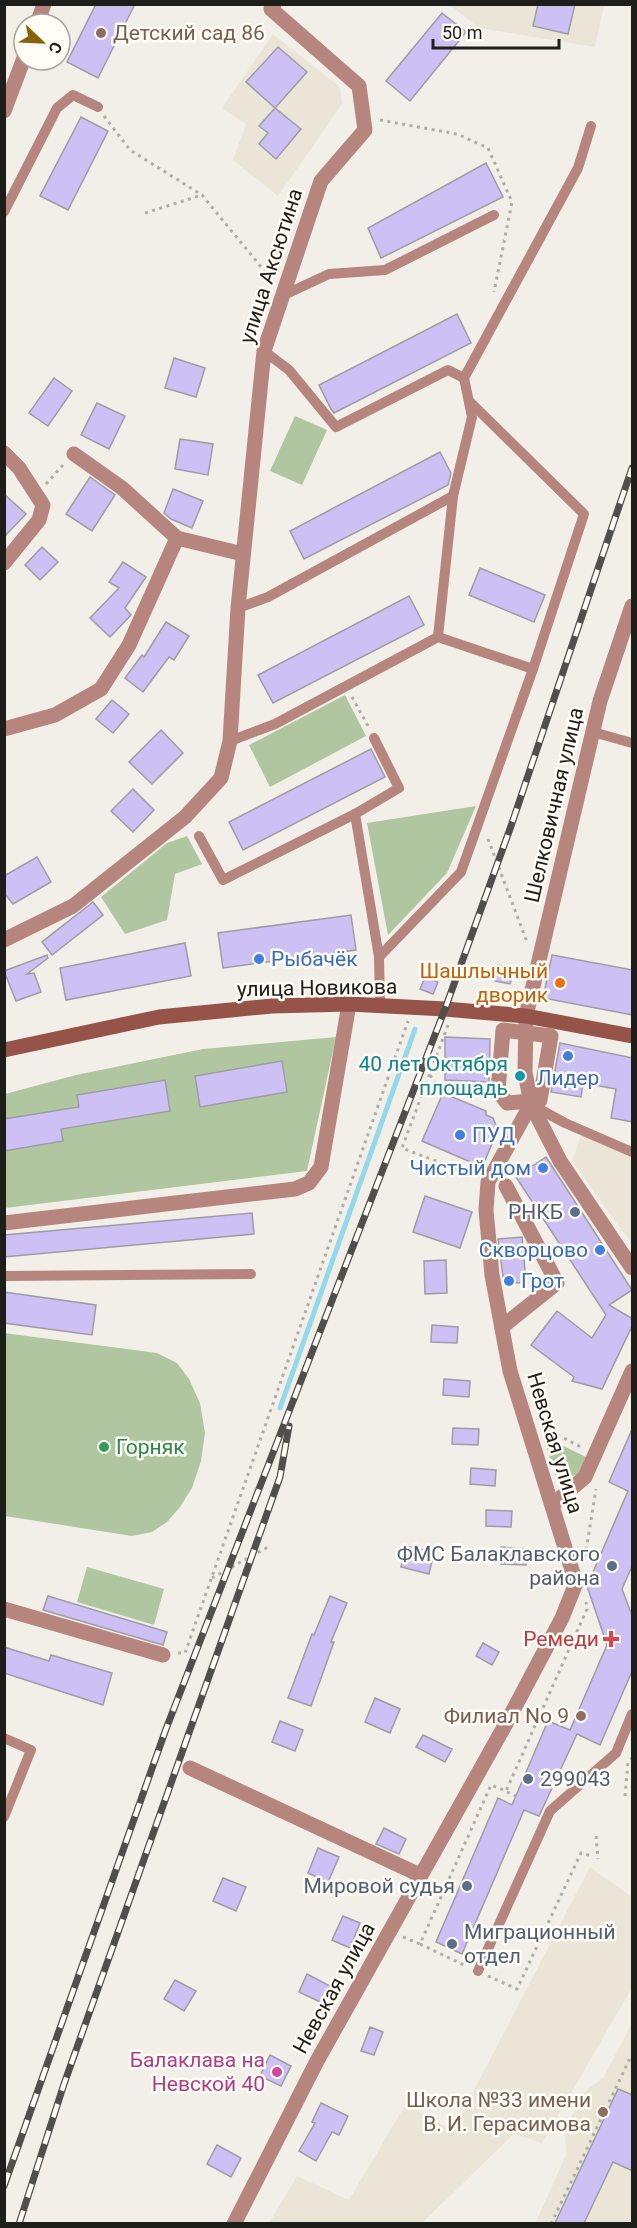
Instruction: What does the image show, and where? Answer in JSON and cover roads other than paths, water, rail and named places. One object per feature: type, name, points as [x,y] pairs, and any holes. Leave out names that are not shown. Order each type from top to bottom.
[{"type":"main road","name":"улица Новикова","points":[[4,1050],[159,1017],[272,1006],[350,1004],[526,1016],[633,1036]]},
{"type":"street","name":"улица Аксютина","points":[[4,940],[74,906],[185,818],[221,778],[230,741],[238,608],[264,351],[321,181],[365,130],[359,86],[271,9],[274,4]]},
{"type":"street","points":[[4,111],[19,72]]},
{"type":"street","points":[[4,453],[19,468],[43,505],[39,520],[4,563]]},
{"type":"street","points":[[74,454],[122,488],[177,538],[243,554]]},
{"type":"street","points":[[4,729],[55,715],[101,689],[129,645],[177,538]]},
{"type":"street","name":"Шелковичная улица","points":[[526,1016],[600,701],[633,606]]},
{"type":"street","points":[[4,1223],[295,1189],[309,1183],[321,1167],[350,1004]]},
{"type":"street","points":[[526,1016],[525,1072],[531,1102],[560,1161],[633,1268]]},
{"type":"street","points":[[503,1030],[551,1036],[540,1100],[531,1102],[507,1103],[498,1090],[503,1030]]},
{"type":"street","name":"Невская улица","points":[[234,2223],[317,2061],[508,1720],[562,1618],[576,1583],[510,1371],[492,1275],[486,1210],[488,1182],[531,1102]]},
{"type":"street","points":[[502,1327],[558,1283],[507,1186]]},
{"type":"street","points":[[552,1504],[585,1477],[633,1371]]},
{"type":"street","points":[[4,1609],[163,1655]]},
{"type":"street","points":[[190,1768],[420,1875]]},
{"type":"lane","points":[[4,212],[57,108],[73,95],[98,107]]},
{"type":"lane","points":[[438,637],[453,496],[472,417],[464,378],[578,168],[591,126]]},
{"type":"lane","points":[[284,295],[329,274],[385,270],[494,215]]},
{"type":"lane","points":[[264,351],[289,370],[336,427],[447,370],[464,378]]},
{"type":"lane","points":[[379,957],[461,872],[533,669],[584,514],[469,400]]},
{"type":"lane","points":[[238,608],[268,597],[453,496]]},
{"type":"lane","points":[[230,741],[275,724],[438,637],[533,669]]},
{"type":"lane","points":[[592,732],[633,743]]},
{"type":"lane","points":[[199,836],[223,880],[355,814],[399,788],[374,738]]},
{"type":"lane","points":[[355,814],[379,957],[380,1006]]},
{"type":"lane","points":[[531,1102],[565,1123],[633,1152]]},
{"type":"lane","points":[[4,1276],[251,1274]]},
{"type":"lane","points":[[478,1971],[550,1811],[616,1753],[633,1714]]},
{"type":"lane","points":[[4,1738],[31,1750],[4,1817]]},
{"type":"waterway","points":[[280,1408],[415,1029]]},
{"type":"railway","points":[[4,2186],[166,1729],[445,1009],[511,826],[632,468]]},
{"type":"railway","points":[[19,2224],[64,2084],[280,1477],[289,1426]]},
{"type":"place","name":"Детский сад 86","points":[[101,33]]},
{"type":"place","name":"Рыбачёк","points":[[259,959]]},
{"type":"place","name":"Шашлычный дворик","points":[[560,983]]},
{"type":"place","name":"Лидер","points":[[568,1056]]},
{"type":"place","name":"40 лет Октября площадь","points":[[520,1076]]},
{"type":"place","name":"ПУД","points":[[460,1135]]},
{"type":"place","name":"Чистый дом","points":[[543,1168]]},
{"type":"place","name":"РНКБ","points":[[575,1212]]},
{"type":"place","name":"Скворцово","points":[[600,1250]]},
{"type":"place","name":"Грот","points":[[509,1281]]},
{"type":"place","name":"Горняк","points":[[104,1447]]},
{"type":"place","name":"ФМС Балаклавского района","points":[[612,1566]]},
{"type":"place","name":"Ремеди","points":[[611,1639]]},
{"type":"place","name":"Филиал No 9","points":[[581,1716]]},
{"type":"place","name":"299043","points":[[528,1779]]},
{"type":"place","name":"Мировой судья","points":[[467,1886]]},
{"type":"place","name":"Миграционный отдел","points":[[452,1944]]},
{"type":"place","name":"Балаклава на Невской 40","points":[[277,2072]]},
{"type":"place","name":"Школа №33 имени В. И. Герасимова","points":[[603,2112]]}]
